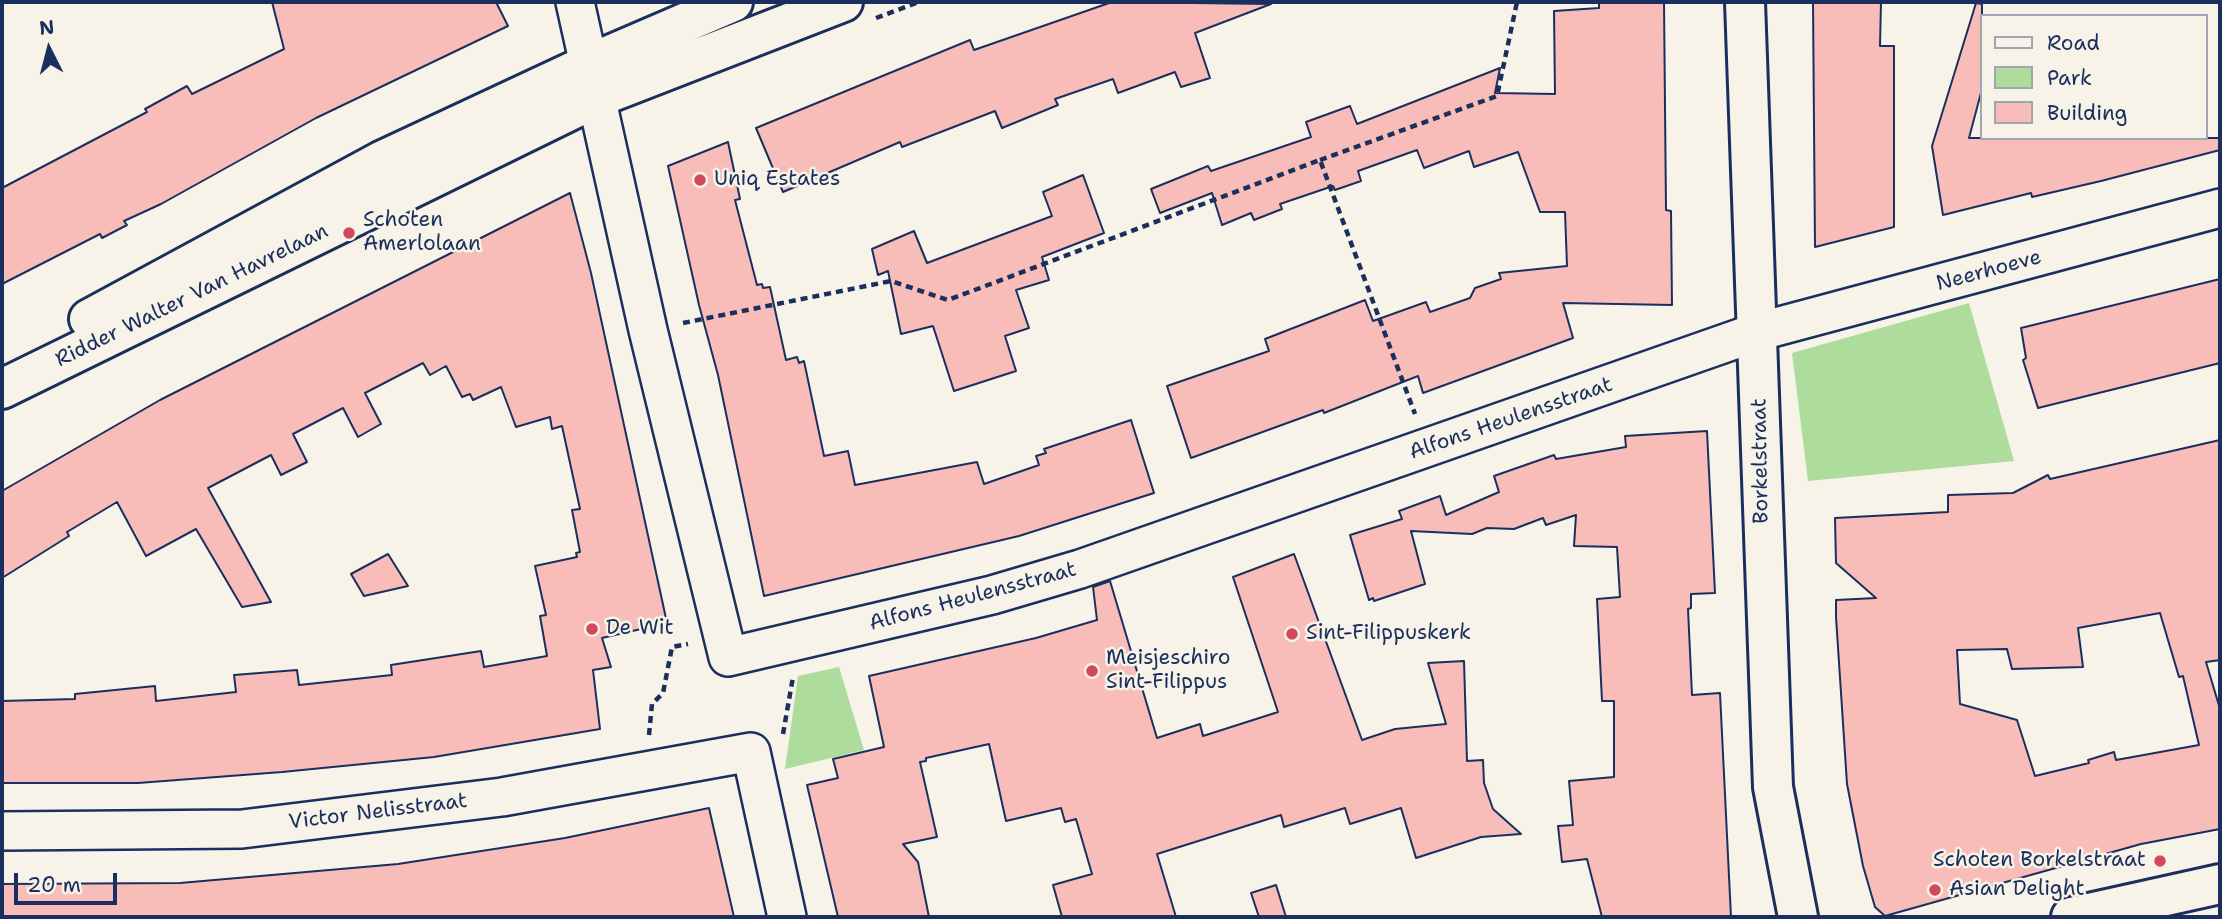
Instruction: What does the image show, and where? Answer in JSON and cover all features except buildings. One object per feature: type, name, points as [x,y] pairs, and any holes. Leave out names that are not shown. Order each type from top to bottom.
[{"type":"main road","name":"Ridder Walter Van Havrelaan","points":[[2,389],[592,81],[733,2]]},
{"type":"main road","name":"Ridder Walter Van Havrelaan","points":[[2,380],[69,330],[380,161],[592,81],[843,2]]},
{"type":"main road","name":"Borkelstraat","points":[[1745,2],[1748,151],[1773,787],[1798,917]]},
{"type":"main road","points":[[2071,917],[2220,884]]},
{"type":"street","points":[[575,2],[648,330],[723,638]]},
{"type":"street","name":"Neerhoeve","points":[[1757,332],[2220,208]]},
{"type":"street","name":"Alfons Heulensstraat","points":[[723,638],[728,657],[800,642],[1080,569],[1757,332]]},
{"type":"street","points":[[751,752],[787,917]]},
{"type":"street","name":"Victor Nelisstraat","points":[[2,831],[242,829],[502,797],[751,752]]},
{"type":"path","points":[[648,330],[891,281],[948,300],[1497,96],[1517,2]]},
{"type":"path","points":[[1320,160],[1429,449]]},
{"type":"path","points":[[647,772],[652,704],[663,693],[672,647],[723,638]]},
{"type":"path","points":[[751,752],[781,746],[800,642]]},
{"type":"green space","points":[[1969,303],[2014,461],[1808,481],[1792,353]]},
{"type":"green space","points":[[839,667],[864,750],[785,769],[798,676]]},
{"type":"place","name":"Uniq Estates","points":[[700,180]]},
{"type":"place","name":"Schoten Amerlolaan","points":[[349,233]]},
{"type":"place","name":"De Wit","points":[[592,629]]},
{"type":"place","name":"Sint-Filippuskerk","points":[[1292,634]]},
{"type":"place","name":"Meisjeschiro Sint-Filippus","points":[[1092,671]]},
{"type":"place","name":"Schoten Borkelstraat","points":[[2160,861]]},
{"type":"place","name":"Asian Delight","points":[[1935,890]]}]
